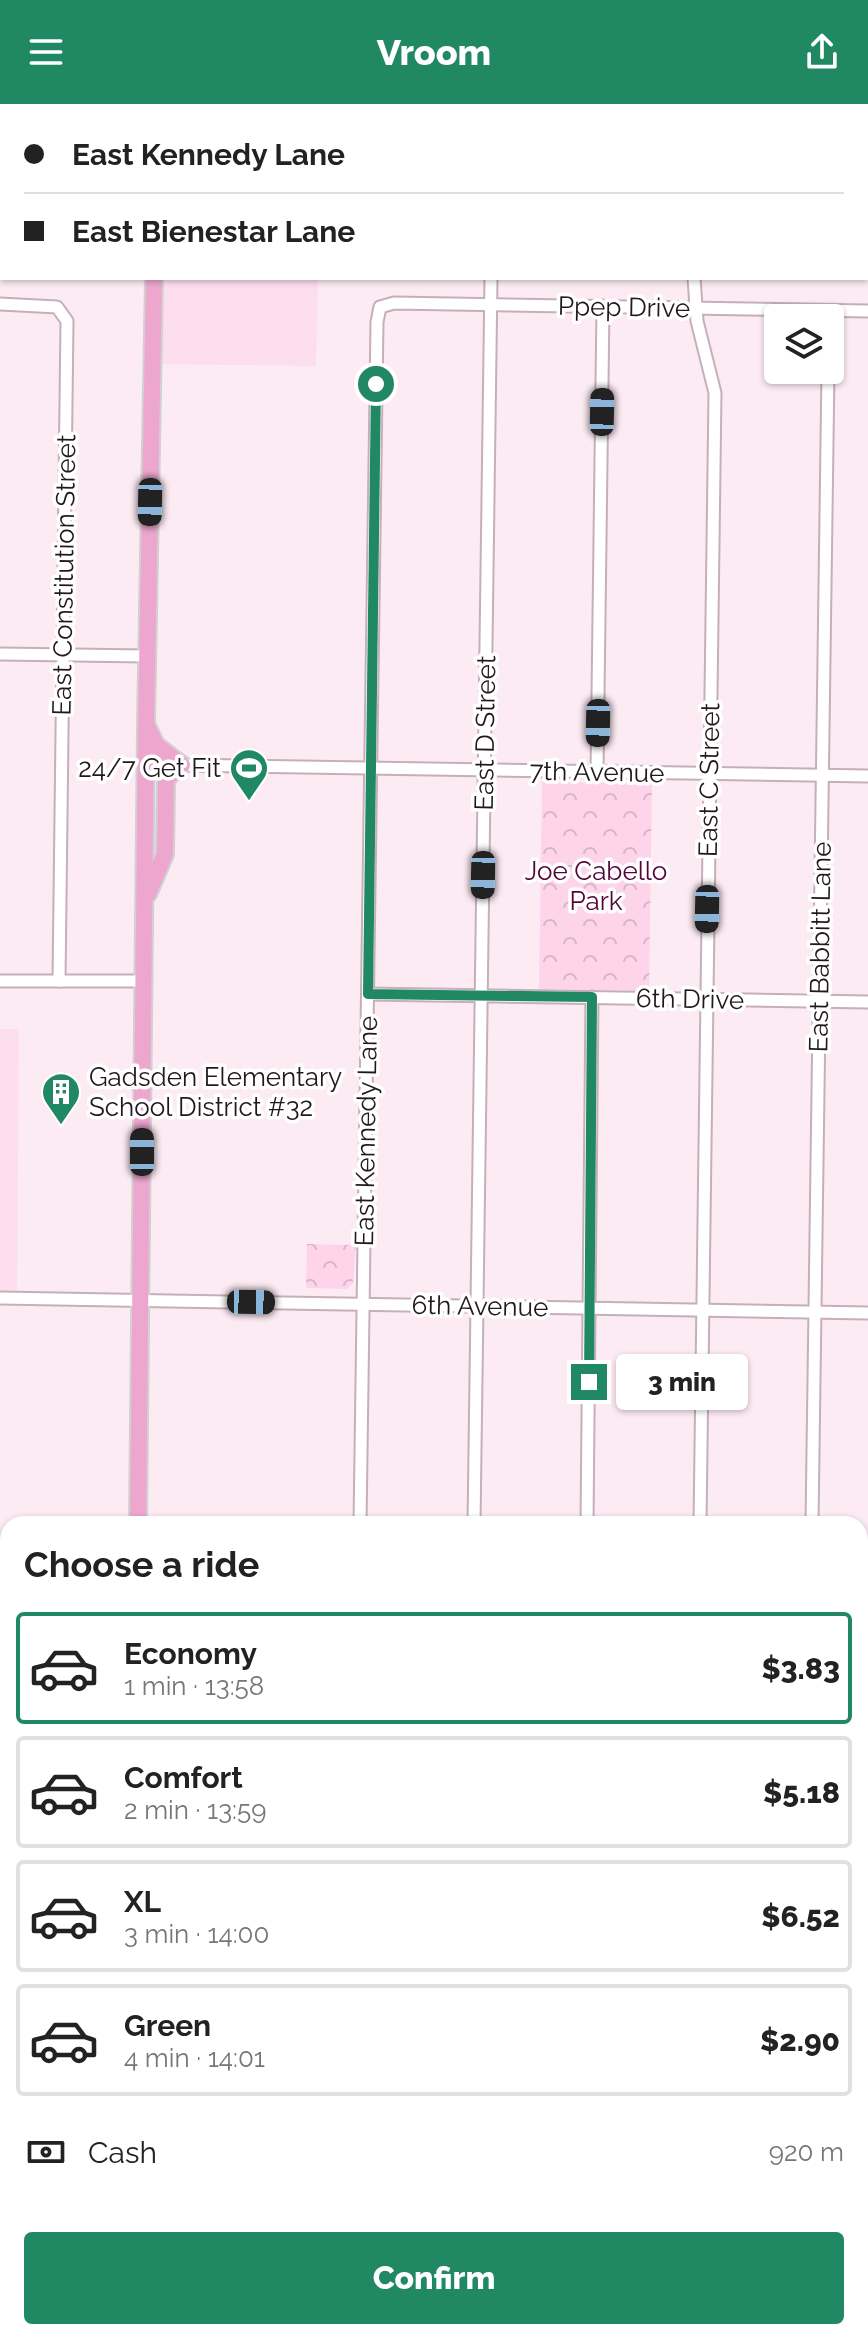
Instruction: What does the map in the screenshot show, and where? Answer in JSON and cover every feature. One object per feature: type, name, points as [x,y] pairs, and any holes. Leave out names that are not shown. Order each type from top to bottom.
[{"type":"highway","points":[[138,1516],[154,280]]},
{"type":"highway","points":[[144,903],[165,854],[166,783],[168,777],[182,765],[156,745],[146,724]]},
{"type":"street","name":"East D Street","points":[[474,1516],[491,280]]},
{"type":"street","name":"East C Street","points":[[694,280],[696,308],[715,393],[700,1516]]},
{"type":"street","name":"Ppep Drive","points":[[380,307],[394,303],[491,304],[764,311]]},
{"type":"street","name":"East Constitution Street","points":[[0,304],[57,307],[64,313],[67,327],[59,981]]},
{"type":"street","points":[[597,772],[603,306]]},
{"type":"street","name":"East Kennedy Lane","points":[[360,1516],[377,338],[380,307]]},
{"type":"street","name":"Ppep Drive","points":[[844,313],[868,311]]},
{"type":"street","name":"East Babbitt Lane","points":[[812,1516],[828,384]]},
{"type":"street","points":[[0,654],[147,656]]},
{"type":"street","name":"7th Avenue","points":[[182,765],[868,776]]},
{"type":"street","points":[[0,981],[144,981]]},
{"type":"street","name":"6th Drive","points":[[368,994],[868,1002]]},
{"type":"street","points":[[587,1516],[592,997]]},
{"type":"street","name":"6th Avenue","points":[[0,1298],[868,1313]]},
{"type":"shaded area","points":[[154,280],[318,280],[316,366],[153,364]]},
{"type":"shaded area","points":[[0,1029],[19,1029],[17,1298],[0,1298]]},
{"type":"green space","name":"Joe Cabello Park","points":[[542,782],[652,783],[649,991],[539,989]]},
{"type":"green space","points":[[307,1244],[356,1245],[353,1283],[347,1289],[306,1288]]},
{"type":"place","name":"24/7 Get Fit","points":[[249,802]]},
{"type":"place","name":"Gadsden Elementary School District #32","points":[[61,1126]]},
{"type":"route","points":[[376,384],[368,994],[592,997],[589,1382]]}]
